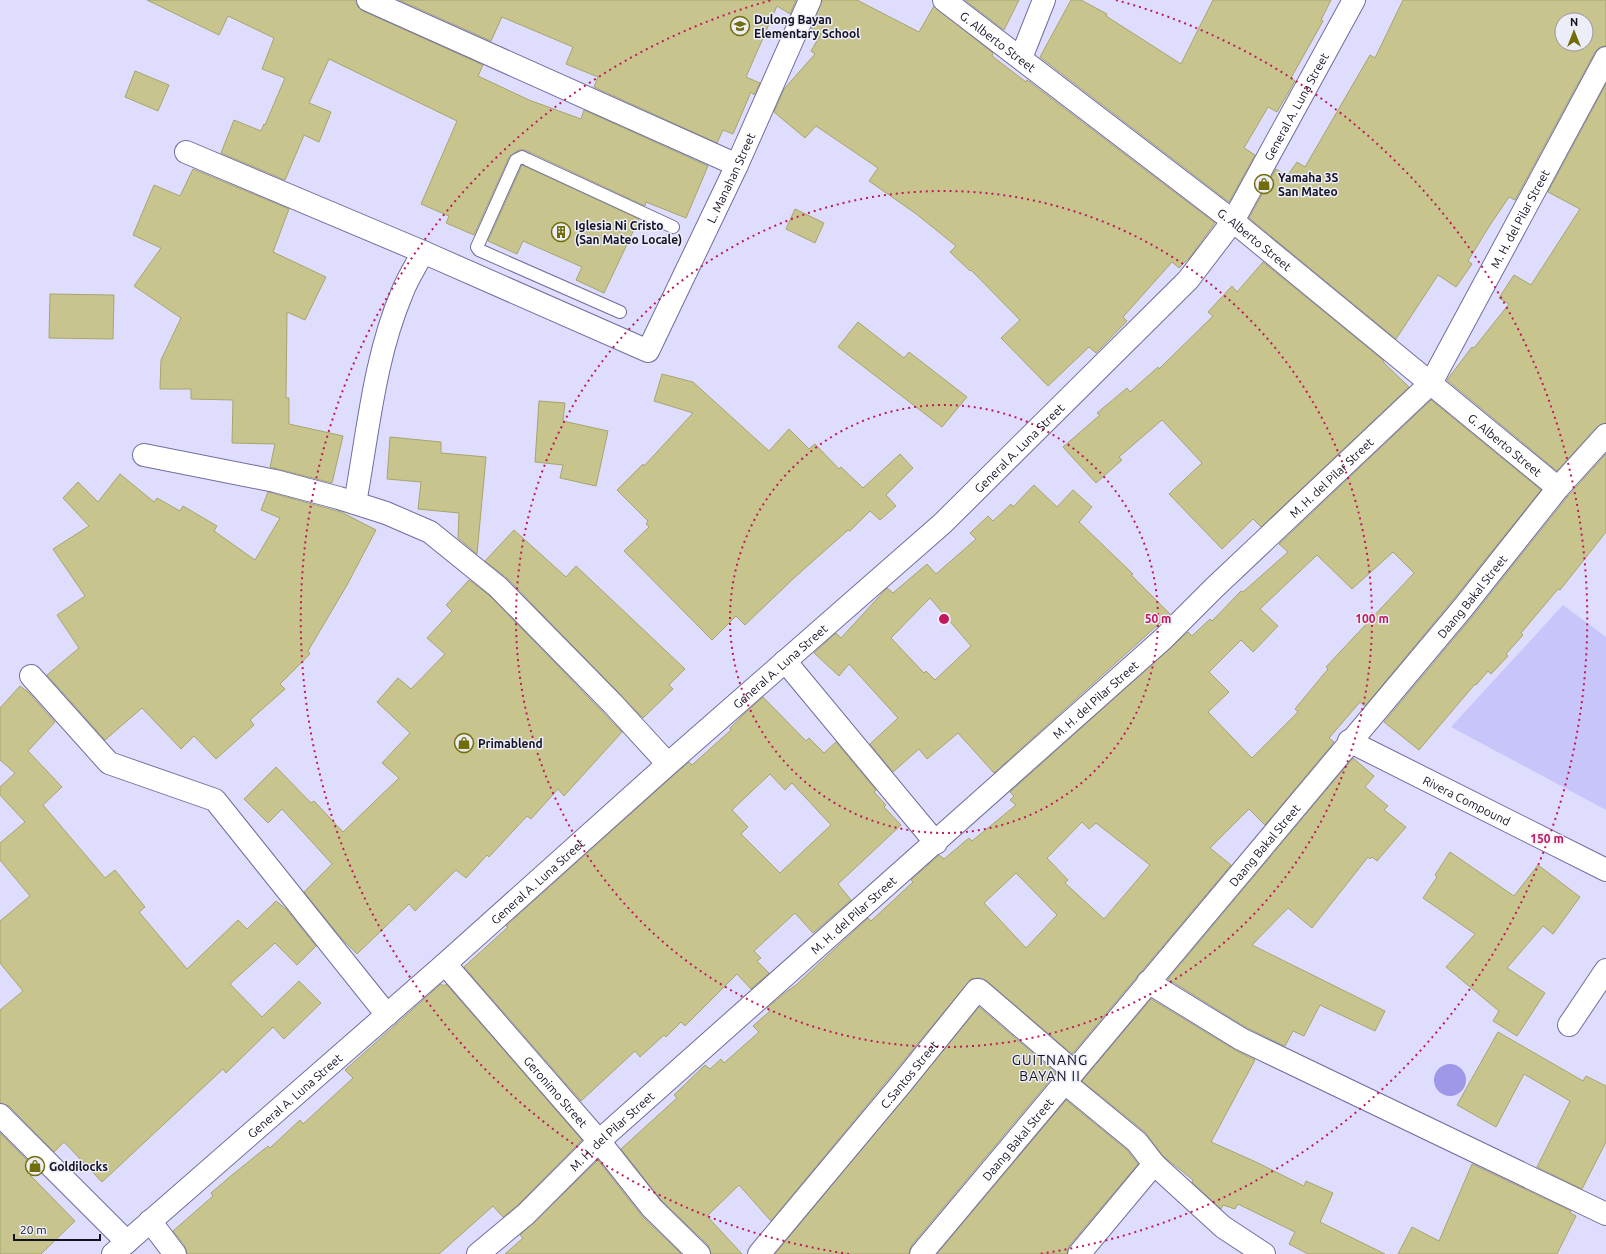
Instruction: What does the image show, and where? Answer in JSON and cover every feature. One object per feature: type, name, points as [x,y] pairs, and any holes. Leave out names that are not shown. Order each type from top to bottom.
[{"type":"street","points":[[368,0],[737,165]]},
{"type":"street","name":"L. Manahan Street","points":[[423,252],[645,351],[649,350],[737,165],[810,0]]},
{"type":"street","name":"G. Alberto Street","points":[[944,0],[1233,221],[1431,382],[1558,488]]},
{"type":"street","points":[[1021,58],[1044,0]]},
{"type":"street","name":"General A. Luna Street","points":[[120,1248],[446,964],[668,764],[949,518],[1188,280],[1233,221],[1354,0]]},
{"type":"street","name":"M. H. del Pilar Street","points":[[478,1254],[526,1214],[599,1141],[936,843],[1163,639],[1214,588],[1431,382],[1606,58]]},
{"type":"street","points":[[186,152],[423,252],[402,292],[389,332],[371,402],[355,503]]},
{"type":"street","name":"Daang Bakal Street","points":[[921,1254],[1462,609],[1558,488],[1606,435]]},
{"type":"street","points":[[144,455],[274,481],[386,513],[430,532],[498,588],[613,704],[668,764]]},
{"type":"street","points":[[785,661],[936,843]]},
{"type":"street","points":[[31,676],[109,763],[215,800],[387,1015]]},
{"type":"street","name":"Rivera Compound","points":[[1350,741],[1606,870]]},
{"type":"street","name":"Geronimo Street","points":[[446,964],[599,1141],[652,1208],[699,1254]]},
{"type":"street","points":[[1569,1025],[1606,970]]},
{"type":"street","points":[[1148,982],[1241,1039],[1606,1214]]},
{"type":"street","name":"C.Santos Street","points":[[759,1254],[902,1083],[977,990],[979,990],[1068,1077]]},
{"type":"street","points":[[1068,1077],[1137,1142],[1154,1164],[1223,1227],[1264,1254]]},
{"type":"street","points":[[0,1115],[120,1248]]},
{"type":"street","points":[[1079,1254],[1154,1164]]},
{"type":"street","points":[[150,1221],[175,1254]]},
{"type":"lane","points":[[620,312],[479,250],[477,247],[516,160],[522,157],[673,227]]},
{"type":"shaded area","points":[[1563,605],[1606,637],[1606,810],[1451,727]]},
{"type":"shaded area","points":[[1447,1064],[1453,1064],[1462,1068],[1466,1080],[1462,1092],[1453,1096],[1447,1096],[1438,1092],[1434,1083],[1434,1077],[1438,1068]]},
{"type":"building","points":[[147,0],[356,0],[358,7],[363,11],[483,65],[478,76],[529,100],[581,119],[584,110],[708,166],[686,218],[646,202],[645,206],[525,150],[519,150],[509,157],[474,235],[446,223],[449,216],[421,204],[457,121],[329,59],[309,103],[331,112],[319,142],[304,135],[285,180],[221,153],[234,120],[261,131],[264,124],[265,125],[285,78],[262,69],[274,38],[228,16],[219,35]]},
{"type":"building","points":[[399,0],[796,0],[790,14],[777,6],[746,77],[760,83],[754,95],[751,92],[733,134],[723,130],[717,143],[594,87],[598,77],[566,64],[573,47],[502,17],[491,41]]},
{"type":"building","points":[[822,0],[857,0],[919,32],[934,6],[993,53],[992,56],[1026,82],[1027,80],[1215,223],[1190,257],[1179,268],[1172,262],[1123,317],[1127,321],[1096,353],[1089,347],[1048,386],[1001,338],[1020,320],[971,270],[970,271],[950,252],[956,246],[915,213],[869,181],[878,168],[816,126],[805,138],[774,112],[784,89],[815,54],[811,51],[821,34],[811,28]]},
{"type":"building","points":[[965,0],[1019,0],[1004,30]]},
{"type":"building","points":[[1071,0],[1081,0],[1107,14],[1106,16],[1181,64],[1213,0],[1331,0],[1321,20],[1323,21],[1291,78],[1295,81],[1277,112],[1268,107],[1244,148],[1255,155],[1229,202],[1040,57]]},
{"type":"building","points":[[1403,0],[1606,0],[1606,46],[1600,47],[1595,52],[1515,200],[1509,197],[1490,225],[1468,261],[1472,264],[1456,287],[1438,275],[1396,339],[1249,218],[1276,169],[1287,176],[1297,162],[1305,167],[1370,55],[1375,58]]},
{"type":"building","points":[[135,71],[169,85],[158,111],[125,97]]},
{"type":"building","points":[[1606,84],[1606,423],[1597,427],[1557,471],[1447,380],[1472,347],[1474,348],[1509,304],[1499,298],[1514,275],[1531,285],[1580,209],[1548,192]]},
{"type":"building","name":"Iglesia Ni Cristo (San Mateo Locale)","points":[[522,165],[639,219],[604,293],[576,280],[582,267],[523,241],[517,254],[488,241]]},
{"type":"building","points":[[193,169],[289,209],[273,252],[326,277],[305,320],[287,312],[286,398],[289,398],[289,424],[343,436],[332,483],[270,467],[275,444],[232,443],[233,400],[191,399],[191,389],[160,389],[161,360],[181,318],[134,286],[161,248],[133,235],[154,185],[180,196]]},
{"type":"building","points":[[795,209],[824,223],[815,243],[786,229]]},
{"type":"building","points":[[1263,262],[1383,360],[1384,363],[1409,387],[1261,527],[1253,519],[1222,549],[1169,494],[1202,463],[1162,420],[1119,457],[1122,460],[1096,483],[1063,447],[1100,415],[1097,413],[1127,388],[1130,392],[1158,367],[1159,369],[1213,316],[1208,312],[1232,286],[1237,292]]},
{"type":"building","points":[[50,294],[114,295],[113,339],[49,338]]},
{"type":"building","points":[[858,322],[904,358],[909,352],[967,397],[942,427],[838,347]]},
{"type":"building","points":[[662,374],[693,382],[769,451],[789,429],[809,449],[815,444],[839,469],[841,467],[863,488],[900,454],[913,468],[886,495],[896,506],[880,520],[870,511],[850,531],[848,530],[794,578],[745,625],[736,616],[712,640],[624,551],[649,527],[646,524],[648,521],[617,490],[643,464],[644,466],[693,413],[654,401]]},
{"type":"building","points":[[1431,400],[1541,490],[1365,706],[1360,702],[1329,738],[1334,742],[1265,825],[1249,809],[1210,848],[1231,865],[1072,1054],[987,981],[979,978],[971,979],[771,1221],[739,1185],[707,1216],[742,1254],[711,1254],[708,1245],[661,1200],[621,1149],[677,1098],[674,1095],[705,1065],[710,1069],[721,1059],[724,1063],[759,1032],[753,1026],[770,1011],[767,1008],[796,985],[868,918],[871,921],[913,882],[911,880],[939,855],[944,859],[969,838],[972,841],[1016,805],[1010,800],[1014,796],[1010,792],[1188,632],[1192,636],[1210,619],[1212,621],[1241,591],[1243,592],[1288,552],[1279,544]],"holes":[[[1393,552],[1414,573],[1326,667],[1328,669],[1295,709],[1298,712],[1252,758],[1208,712],[1229,692],[1209,672],[1241,640],[1253,652],[1278,626],[1260,609],[1317,555],[1352,589]],[[1082,822],[1089,829],[1096,823],[1150,865],[1104,919],[1065,883],[1068,880],[1047,858]],[[1016,873],[1057,915],[1026,948],[984,903]]]},
{"type":"building","points":[[539,401],[565,403],[563,421],[608,431],[596,486],[560,478],[563,465],[535,462]]},
{"type":"building","points":[[390,437],[441,442],[441,453],[486,457],[477,554],[458,538],[459,513],[418,509],[421,482],[387,479]]},
{"type":"building","points":[[1606,454],[1606,532],[1560,590],[1558,589],[1521,633],[1523,635],[1506,654],[1508,656],[1491,674],[1488,671],[1476,685],[1475,684],[1419,750],[1384,722],[1472,617],[1568,496]]},
{"type":"building","points":[[120,474],[154,502],[157,498],[180,511],[183,506],[217,526],[214,531],[255,560],[280,518],[261,510],[268,492],[341,512],[376,530],[347,585],[308,651],[310,654],[280,684],[285,689],[250,720],[254,725],[216,759],[194,736],[181,749],[142,708],[105,740],[47,675],[79,648],[57,615],[85,596],[53,549],[89,526],[63,498],[78,482],[98,502]]},
{"type":"building","points":[[1034,485],[1057,507],[1073,490],[1092,507],[1079,522],[1133,574],[1131,575],[1170,614],[994,773],[958,733],[927,759],[919,749],[893,772],[870,744],[898,718],[849,664],[839,676],[814,653],[836,633],[841,638],[887,588],[893,593],[927,564],[936,574],[976,539],[970,533],[988,516],[993,521],[1011,504],[1013,507]],"holes":[[[930,598],[971,646],[935,680],[926,671],[924,673],[891,638]]]},
{"type":"building","points":[[514,530],[566,577],[576,566],[685,669],[669,685],[673,689],[643,718],[507,578],[485,561]]},
{"type":"building","points":[[469,580],[490,596],[622,732],[564,796],[558,789],[531,819],[527,816],[489,857],[487,855],[466,878],[456,870],[415,911],[409,904],[357,954],[342,939],[304,892],[332,864],[282,809],[268,823],[244,799],[276,767],[311,803],[314,801],[343,832],[399,778],[382,763],[410,733],[377,702],[398,678],[411,689],[445,654],[427,638],[452,611],[446,605]]},
{"type":"building","points":[[20,686],[28,692],[55,722],[28,751],[62,787],[43,805],[105,878],[115,870],[145,907],[139,912],[187,969],[238,920],[247,929],[276,901],[286,909],[316,946],[297,965],[275,943],[230,984],[262,1017],[299,981],[321,1003],[284,1039],[273,1027],[226,1073],[223,1069],[102,1182],[64,1142],[54,1152],[9,1106],[0,1103],[0,1010],[23,991],[0,963],[0,921],[30,896],[0,860],[0,843],[25,822],[0,795],[0,787],[15,773],[0,760],[0,708]]},
{"type":"building","points":[[763,697],[806,741],[809,738],[824,753],[836,742],[876,790],[874,792],[886,805],[884,807],[901,825],[838,884],[851,900],[813,933],[795,913],[754,951],[761,958],[757,961],[769,973],[751,989],[737,974],[685,1026],[681,1022],[666,1037],[664,1035],[640,1057],[635,1051],[581,1101],[464,967],[508,927],[506,926],[676,773],[689,762],[692,765],[731,730],[730,728]],"holes":[[[770,774],[785,790],[792,783],[831,825],[780,873],[741,834],[748,827],[732,810]]]},
{"type":"building","points":[[1353,758],[1374,776],[1365,787],[1388,806],[1384,810],[1406,827],[1377,861],[1372,857],[1370,859],[1368,857],[1312,928],[1288,908],[1252,945],[1385,1011],[1375,1031],[1320,1005],[1304,1036],[1293,1031],[1285,1046],[1247,1028],[1168,979]]},
{"type":"building","points":[[1450,852],[1514,896],[1538,865],[1580,897],[1553,934],[1543,926],[1507,968],[1545,993],[1517,1036],[1493,1021],[1499,1011],[1446,967],[1475,934],[1423,898],[1437,877],[1435,875]]},
{"type":"building","points":[[441,984],[444,986],[446,984],[582,1140],[518,1205],[503,1217],[493,1206],[439,1254],[187,1254],[185,1246],[173,1231],[213,1196],[211,1193],[232,1175],[268,1146],[270,1148],[300,1120],[303,1124],[353,1078],[345,1070]]},
{"type":"building","points":[[1151,999],[1235,1050],[1255,1060],[1211,1142],[1304,1186],[1306,1181],[1333,1193],[1320,1222],[1385,1254],[1308,1254],[1289,1244],[1295,1232],[1238,1204],[1235,1209],[1223,1205],[1221,1209],[1192,1182],[1193,1180],[1163,1156],[1145,1132],[1082,1081]]},
{"type":"building","points":[[979,1007],[1056,1073],[911,1246],[909,1254],[775,1254]]},
{"type":"building","points":[[1498,1032],[1583,1081],[1586,1076],[1606,1086],[1606,1142],[1582,1189],[1537,1167],[1570,1101],[1524,1074],[1496,1127],[1457,1105]]},
{"type":"building","points":[[1066,1100],[1128,1151],[1138,1164],[1069,1246],[1067,1254],[937,1254]]},
{"type":"building","points":[[0,1133],[36,1169],[30,1175],[75,1221],[41,1254],[0,1254]]},
{"type":"building","points":[[598,1160],[642,1216],[681,1254],[505,1254],[523,1238],[520,1235]]},
{"type":"building","points":[[1472,1164],[1571,1211],[1570,1213],[1576,1216],[1557,1254],[1398,1254],[1412,1227],[1439,1241]]},
{"type":"place","name":"Dulong Bayan Elementary School","points":[[740,26]]},
{"type":"place","name":"Yamaha 3S San Mateo","points":[[1264,184]]},
{"type":"place","name":"Iglesia Ni Cristo (San Mateo Locale)","points":[[561,232]]},
{"type":"place","name":"Primablend","points":[[464,743]]},
{"type":"place","name":"Goldilocks","points":[[35,1166]]},
{"type":"district","name":"GUITNANG BAYAN II","points":[[1050,1068]]}]
